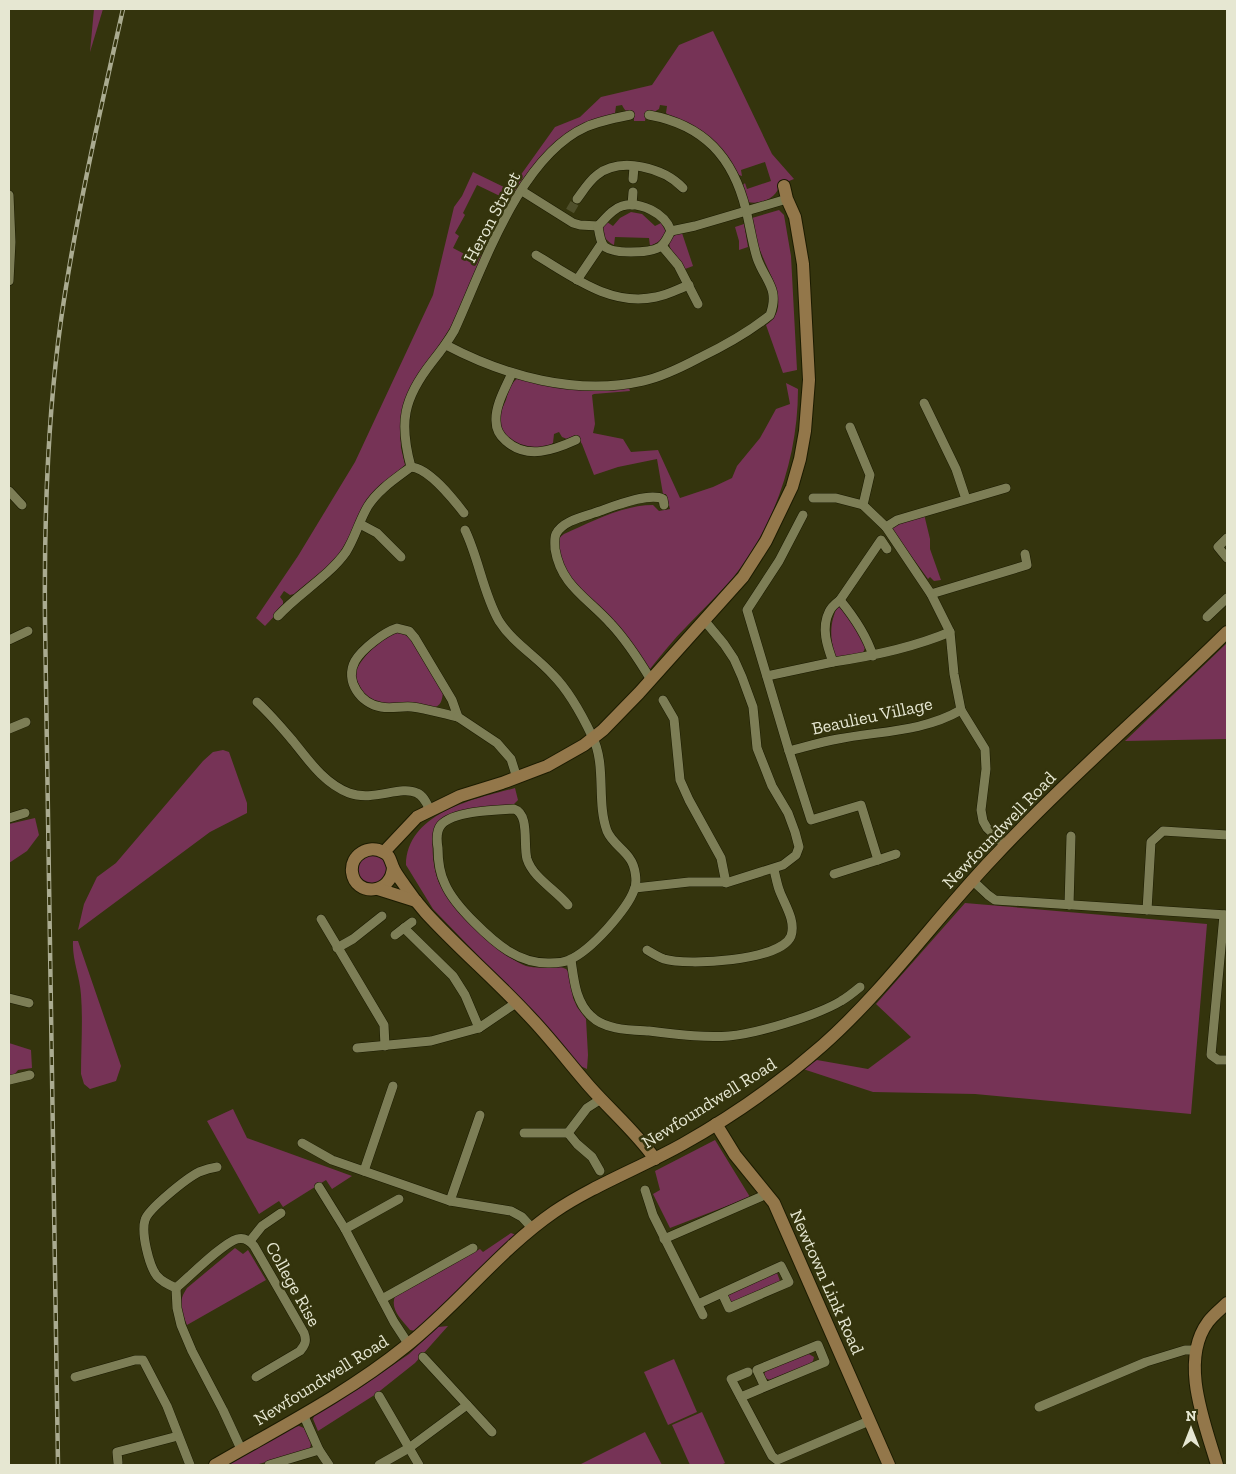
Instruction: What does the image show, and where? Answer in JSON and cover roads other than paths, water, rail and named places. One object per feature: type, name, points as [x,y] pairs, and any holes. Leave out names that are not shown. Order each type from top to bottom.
[{"type":"street","name":"Heron Street","points":[[411,467],[404,437],[405,416],[409,400],[421,377],[446,345],[504,222],[522,191],[548,154],[569,137],[585,127],[623,113]]},
{"type":"street","points":[[446,345],[484,363],[541,381],[584,386],[620,385],[645,381],[716,350],[770,315],[774,306],[772,287],[758,259],[734,174],[714,146],[662,113],[649,115]]},
{"type":"street","points":[[577,199],[598,174],[623,166],[644,167],[666,174],[684,188]]},
{"type":"street","points":[[633,178],[634,167]]},
{"type":"street","points":[[522,191],[568,214],[573,223],[580,225],[598,226],[615,210],[622,206],[632,205],[644,207],[659,215],[671,230]]},
{"type":"street","points":[[632,205],[633,192]]},
{"type":"street","points":[[384,852],[417,817],[460,796],[517,778],[547,766],[584,745],[616,718],[743,577],[766,541],[792,487],[800,459],[808,406],[809,380],[803,264],[795,216],[786,193],[746,212],[695,226],[671,230]]},
{"type":"street","points":[[9,195],[11,242],[9,281]]},
{"type":"street","points":[[598,226],[605,248],[632,252],[654,250],[662,246],[671,230]]},
{"type":"street","points":[[578,280],[602,243]]},
{"type":"street","points":[[662,246],[678,265],[698,304]]},
{"type":"street","points":[[536,255],[578,280],[606,294],[621,298],[642,299],[658,297],[689,285]]},
{"type":"street","points":[[512,373],[496,414],[497,430],[502,438],[510,445],[530,452],[542,452],[576,440]]},
{"type":"street","points":[[924,403],[956,469],[966,499]]},
{"type":"street","points":[[813,498],[836,498],[863,505],[870,475],[850,427]]},
{"type":"street","points":[[278,616],[292,601],[334,566],[346,551],[367,507],[376,495],[411,467],[418,468],[434,481],[452,498],[464,513]]},
{"type":"street","points":[[886,527],[897,520],[1006,488]]},
{"type":"street","points":[[9,491],[22,505]]},
{"type":"street","points":[[651,680],[632,649],[611,623],[571,586],[559,566],[554,542],[556,534],[561,527],[603,510],[658,497],[663,499],[664,505]]},
{"type":"street","name":"Beaulieu Village","points":[[863,505],[886,527],[931,594],[950,632],[954,674],[961,710],[986,749],[986,769],[981,810],[983,821],[987,828],[1005,845]]},
{"type":"street","points":[[803,515],[779,561],[747,610],[811,820],[861,806],[878,860]]},
{"type":"street","points":[[360,524],[376,533],[401,557]]},
{"type":"street","points":[[465,530],[471,542],[490,600],[500,621],[521,647],[543,665],[559,682],[593,738],[600,764],[601,803],[605,824],[614,842],[631,860],[634,867],[635,888],[606,931],[592,944],[571,960],[545,963],[525,960],[503,948],[464,912],[445,884],[438,850],[439,827],[449,818],[461,814],[506,809],[518,810],[524,820],[526,854],[531,868],[568,905]]},
{"type":"street","points":[[1227,538],[1218,547],[1227,558]]},
{"type":"street","points":[[833,662],[826,641],[825,627],[829,611],[840,600],[881,540],[887,550]]},
{"type":"street","points":[[931,594],[1027,565],[1024,554]]},
{"type":"street","points":[[1207,617],[1227,598]]},
{"type":"street","points":[[840,600],[861,628],[869,642],[873,656]]},
{"type":"street","points":[[635,888],[690,882],[726,883],[774,870],[796,855],[799,847],[796,832],[788,813],[772,786],[757,748],[753,707],[742,677],[734,659],[724,644],[704,620]]},
{"type":"street","points":[[458,717],[452,700],[416,638],[409,631],[396,628],[389,631],[362,652],[354,662],[350,678],[360,696],[382,707],[413,707],[458,717],[497,743],[511,759],[517,778]]},
{"type":"street","points":[[9,640],[28,631]]},
{"type":"street","points":[[767,676],[903,649],[950,632]]},
{"type":"street","name":"Newfoundwell Road","points":[[215,1465],[370,1374],[409,1345],[532,1228],[554,1212],[593,1189],[655,1159],[716,1124],[756,1099],[793,1071],[827,1042],[867,1003],[972,880],[1029,820],[1227,632]]},
{"type":"street","points":[[662,700],[674,719],[680,780],[721,858],[726,883]]},
{"type":"street","points":[[257,702],[334,786],[360,797],[408,790],[422,796],[430,810]]},
{"type":"street","name":"Beaulieu Village","points":[[789,751],[838,738],[885,733],[929,724],[961,710]]},
{"type":"street","points":[[9,729],[26,722]]},
{"type":"street","points":[[9,818],[25,813]]},
{"type":"street","points":[[1147,910],[1151,842],[1163,831],[1227,835]]},
{"type":"street","points":[[1069,905],[1071,836]]},
{"type":"street","points":[[416,901],[378,889],[369,890],[360,885],[354,879],[352,872],[356,856],[370,849],[384,852],[389,857],[393,867],[416,901],[455,944],[530,1016],[601,1099],[646,1146],[655,1159]]},
{"type":"street","points":[[834,874],[896,854]]},
{"type":"street","points":[[378,889],[388,883],[393,874],[393,867]]},
{"type":"street","points":[[647,950],[663,959],[675,961],[722,962],[740,959],[782,946],[790,937],[791,920],[774,870]]},
{"type":"street","points":[[972,880],[995,900],[1226,915],[1224,951],[1211,1055],[1218,1060],[1227,1060]]},
{"type":"street","points":[[337,948],[354,939],[382,916]]},
{"type":"street","points":[[322,919],[337,948],[384,1025],[385,1046]]},
{"type":"street","points":[[395,935],[412,922]]},
{"type":"street","points":[[404,928],[453,976],[465,995],[480,1028]]},
{"type":"street","points":[[571,960],[580,1001],[590,1016],[606,1025],[640,1031],[710,1036],[745,1034],[828,1008],[840,1002],[860,987]]},
{"type":"street","points":[[9,1001],[29,1003]]},
{"type":"street","points":[[357,1048],[431,1041],[480,1028],[516,1003]]},
{"type":"street","points":[[9,1080],[30,1075]]},
{"type":"street","points":[[364,1171],[393,1086]]},
{"type":"street","points":[[568,1133],[586,1108],[601,1099]]},
{"type":"street","points":[[450,1201],[480,1115]]},
{"type":"street","name":"Newtown Link Road","points":[[716,1124],[735,1155],[774,1203],[889,1465]]},
{"type":"street","points":[[524,1133],[568,1133],[592,1157],[600,1171]]},
{"type":"street","points":[[302,1143],[332,1160],[450,1201],[512,1211],[522,1217],[532,1228]]},
{"type":"street","points":[[217,1167],[207,1169],[190,1177],[149,1212],[145,1220],[145,1239],[156,1275],[176,1288],[177,1308],[181,1325],[241,1449]]},
{"type":"street","points":[[320,1187],[345,1229],[394,1322],[409,1345]]},
{"type":"street","points":[[645,1190],[652,1215],[703,1315]]},
{"type":"street","points":[[664,1238],[767,1194]]},
{"type":"street","points":[[345,1229],[399,1199]]},
{"type":"street","name":"College Rise","points":[[250,1241],[262,1226],[281,1213]]},
{"type":"street","name":"College Rise","points":[[176,1288],[229,1243],[238,1239],[250,1241],[304,1333],[306,1340],[300,1351],[256,1377]]},
{"type":"street","points":[[382,1299],[473,1248]]},
{"type":"street","points":[[698,1304],[722,1293],[781,1266],[789,1282],[729,1308],[722,1293]]},
{"type":"street","points":[[1217,1465],[1198,1397],[1194,1370],[1200,1336],[1208,1322],[1227,1303]]},
{"type":"street","points":[[741,1397],[765,1387],[825,1362],[818,1345],[758,1370],[765,1387]]},
{"type":"street","points":[[1040,1406],[1146,1362],[1185,1350],[1197,1350]]},
{"type":"street","points":[[423,1357],[492,1432]]},
{"type":"street","points":[[75,1377],[123,1363],[143,1360],[167,1406],[190,1465]]},
{"type":"street","points":[[748,1372],[732,1379],[772,1456],[777,1460],[870,1421]]},
{"type":"street","points":[[379,1396],[419,1465]]},
{"type":"street","points":[[379,1465],[409,1448],[467,1405]]},
{"type":"street","points":[[303,1414],[319,1450],[329,1465]]},
{"type":"street","points":[[118,1463],[117,1452],[178,1436]]},
{"type":"street","points":[[269,1465],[319,1450]]},
{"type":"tunnel","points":[[570,211],[577,199]]},
{"type":"railway","points":[[58,1465],[45,621],[47,470],[52,395],[67,281],[89,164],[123,9]]}]
